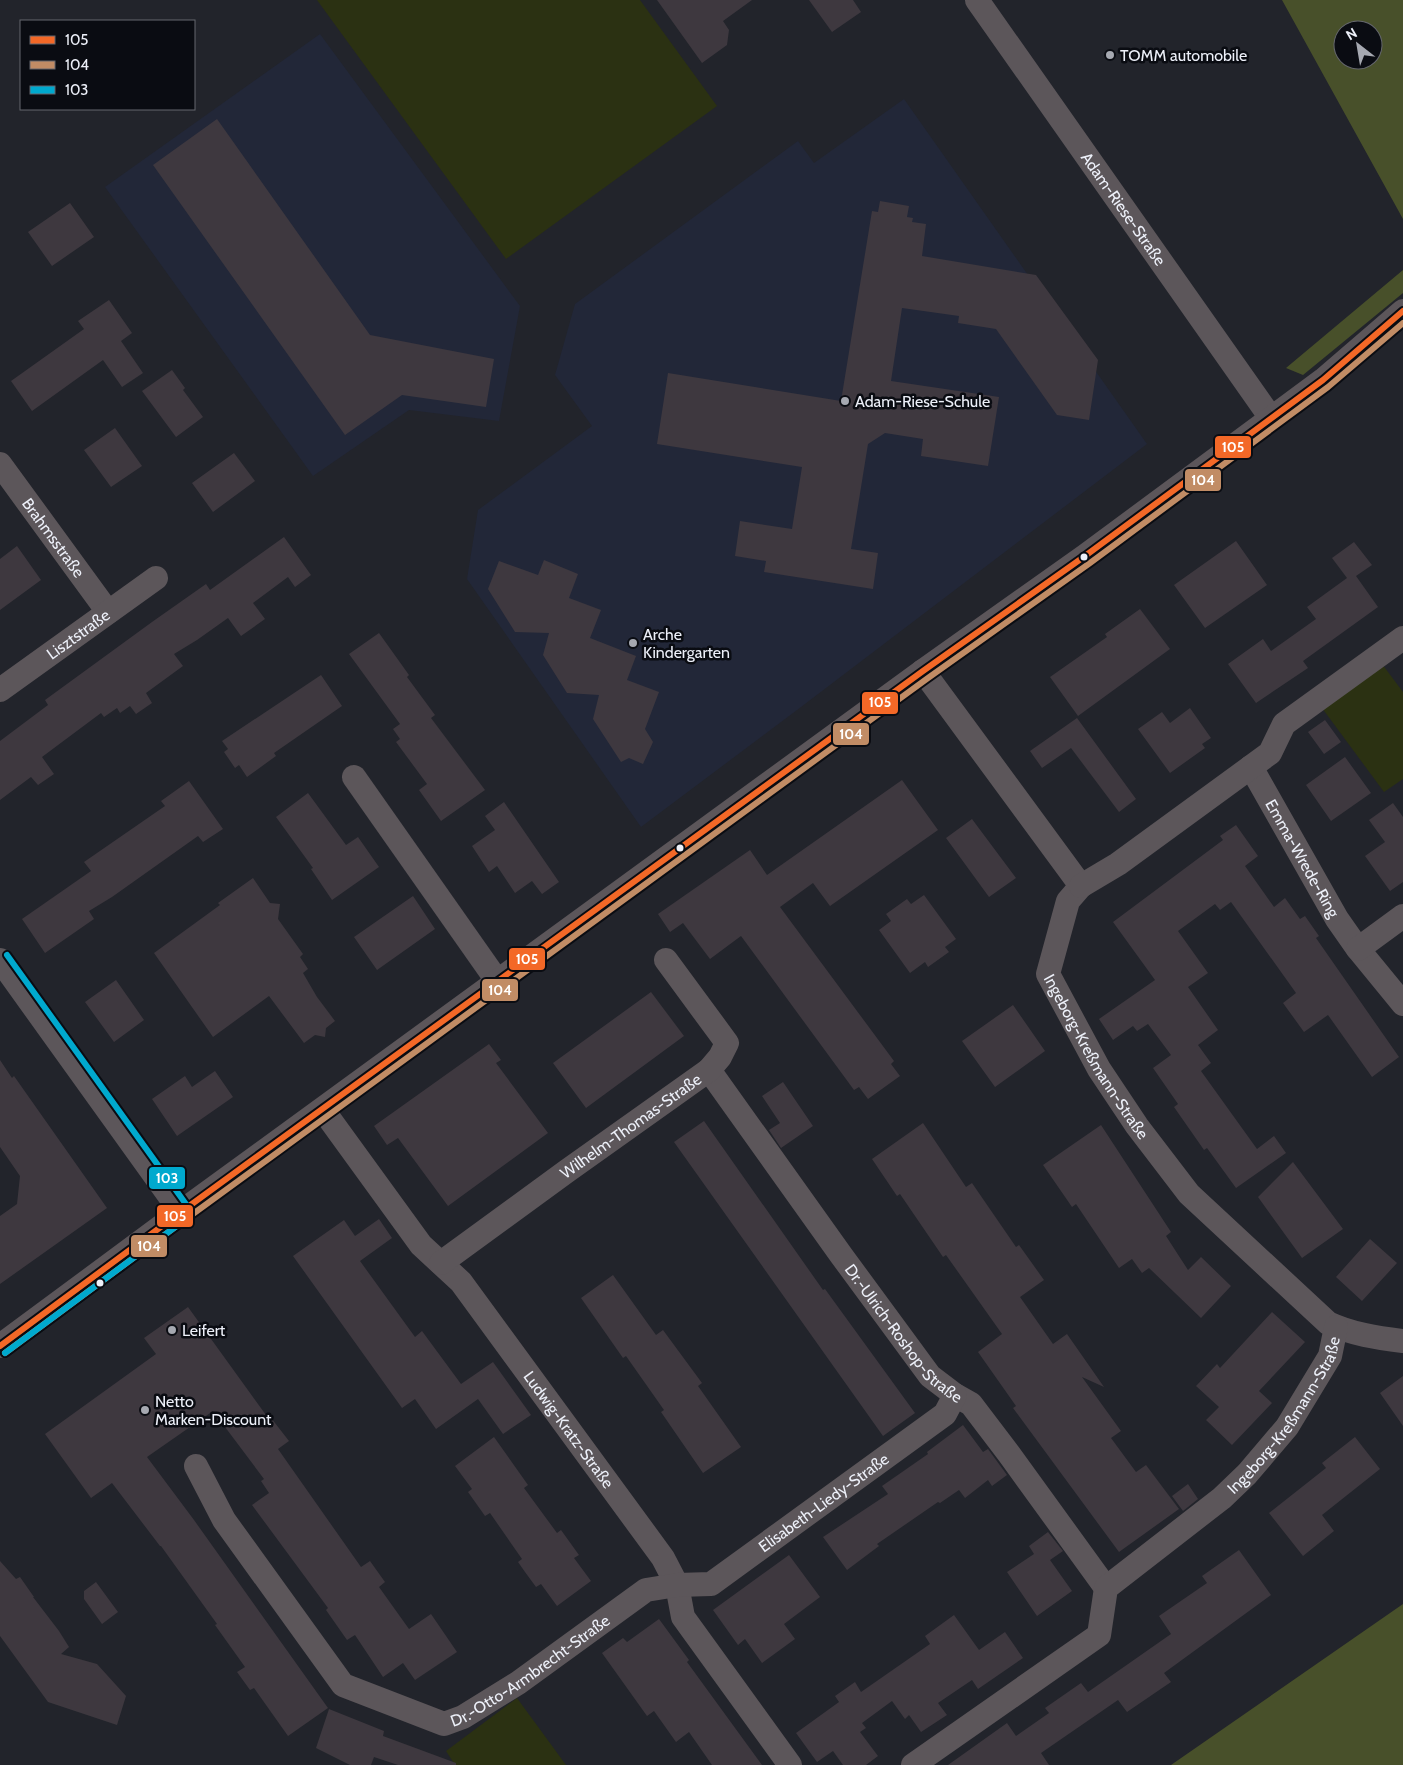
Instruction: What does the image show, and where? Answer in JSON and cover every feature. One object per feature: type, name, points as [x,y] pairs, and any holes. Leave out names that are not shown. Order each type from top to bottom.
[{"type":"street","name":"Adam-Riese-Straße","points":[[977,0],[1271,418]]},
{"type":"street","points":[[0,1346],[923,671],[1085,556],[1323,380],[1403,311]]},
{"type":"street","points":[[1323,380],[1403,331]]},
{"type":"street","name":"Brahmsstraße","points":[[0,464],[108,612]]},
{"type":"street","name":"Lisztstraße","points":[[0,690],[156,578]]},
{"type":"street","points":[[923,671],[1080,886],[1118,864],[1270,753],[1284,724],[1403,638]]},
{"type":"street","name":"Emma-Wrede-Ring","points":[[1251,767],[1337,919],[1358,949],[1403,1004]]},
{"type":"street","points":[[354,777],[498,982]]},
{"type":"street","name":"Ingeborg-Kreßmann-Straße","points":[[1080,886],[1068,901],[1048,974],[1100,1069],[1137,1126],[1189,1194],[1328,1324],[1381,1338],[1403,1341]]},
{"type":"street","points":[[1358,949],[1403,916]]},
{"type":"street","points":[[0,960],[181,1212]]},
{"type":"street","name":"Wilhelm-Thomas-Straße","points":[[441,1263],[709,1070],[720,1057],[727,1042],[666,960]]},
{"type":"street","name":"Dr.-Ulrich-Roshop-Straße","points":[[709,1070],[930,1376],[955,1395],[971,1404],[1106,1588]]},
{"type":"street","name":"Ludwig-Kratz-Straße","points":[[323,1110],[421,1245],[461,1282],[664,1558],[677,1585],[683,1617],[790,1765]]},
{"type":"street","name":"Ingeborg-Kreßmann-Straße","points":[[1106,1588],[1222,1498],[1247,1474],[1287,1427],[1330,1356],[1336,1327]]},
{"type":"street","name":"Elisabeth-Liedy-Straße","points":[[677,1585],[711,1584],[945,1414],[955,1395]]},
{"type":"street","name":"Dr.-Otto-Armbrecht-Straße","points":[[196,1466],[224,1520],[343,1685],[444,1724],[463,1717],[518,1683],[646,1590],[677,1585]]},
{"type":"street","points":[[912,1765],[1099,1635],[1106,1588]]},
{"type":"shaded area","points":[[320,34],[520,306],[499,421],[409,410],[313,476],[105,187]]},
{"type":"shaded area","name":"Adam-Riese-Schule","points":[[904,99],[1147,444],[641,827],[467,579],[478,510],[592,426],[555,375],[575,304],[798,141],[814,163]]},
{"type":"green space","points":[[317,0],[640,0],[717,106],[506,259]]},
{"type":"green space","points":[[1282,0],[1403,0],[1403,219]]},
{"type":"green space","points":[[1403,270],[1403,293],[1303,375],[1286,368]]},
{"type":"green space","points":[[1382,664],[1403,692],[1403,779],[1384,792],[1322,708]]},
{"type":"green space","points":[[1403,1604],[1403,1765],[1171,1765]]},
{"type":"green space","points":[[517,1698],[566,1765],[455,1765],[446,1751]]},
{"type":"building","points":[[657,0],[752,0],[723,21],[729,30],[727,45],[702,63]]},
{"type":"building","points":[[809,0],[853,0],[861,12],[832,32]]},
{"type":"building","points":[[217,119],[370,335],[494,359],[486,407],[402,395],[345,435],[153,165]]},
{"type":"building","points":[[880,201],[909,206],[907,217],[913,218],[912,222],[926,224],[922,256],[1036,275],[1098,360],[1089,420],[1057,415],[996,329],[958,323],[959,316],[902,308],[891,381],[999,397],[988,466],[921,456],[923,439],[885,433],[868,444],[851,549],[878,553],[873,589],[764,572],[766,561],[735,556],[740,521],[792,529],[802,467],[657,444],[668,373],[841,401],[872,211],[878,212]]},
{"type":"building","points":[[70,203],[94,237],[52,266],[28,232]]},
{"type":"building","points":[[109,300],[132,333],[121,341],[143,373],[122,387],[103,360],[32,411],[11,381],[84,329],[78,321]]},
{"type":"building","points":[[172,370],[185,388],[183,390],[203,417],[176,437],[142,391]]},
{"type":"building","points":[[115,428],[142,466],[111,487],[84,450]]},
{"type":"building","points":[[234,453],[255,481],[213,512],[192,483]]},
{"type":"building","points":[[284,537],[311,575],[295,587],[288,577],[253,603],[265,619],[241,636],[228,618],[174,654],[183,666],[146,693],[152,703],[136,714],[130,706],[120,713],[117,708],[104,717],[101,713],[42,757],[54,774],[38,785],[31,777],[0,800],[0,741],[48,705],[45,700],[152,622],[206,584],[210,590]]},
{"type":"building","points":[[1236,541],[1267,585],[1205,628],[1174,585]]},
{"type":"building","points":[[1354,542],[1372,565],[1356,576],[1378,607],[1303,661],[1308,668],[1256,703],[1228,664],[1263,639],[1271,651],[1316,619],[1307,607],[1347,578],[1332,558]]},
{"type":"building","points":[[17,546],[41,580],[0,610],[0,559]]},
{"type":"building","points":[[544,560],[578,574],[569,598],[601,610],[590,638],[636,656],[627,680],[659,692],[645,729],[653,742],[643,764],[629,758],[621,762],[593,719],[599,695],[567,693],[543,655],[549,633],[515,632],[488,589],[499,561],[538,575]]},
{"type":"building","points":[[1140,609],[1170,649],[1078,716],[1050,677],[1107,637],[1105,634]]},
{"type":"building","points":[[379,633],[409,675],[407,677],[435,715],[431,718],[485,790],[441,821],[419,790],[427,784],[396,742],[400,739],[393,729],[400,724],[349,654]]},
{"type":"building","points":[[321,675],[342,706],[274,753],[276,756],[247,777],[239,765],[235,768],[224,752],[228,749],[222,741]]},
{"type":"building","points":[[1190,708],[1211,738],[1202,744],[1205,748],[1170,773],[1138,729],[1162,712],[1170,723]]},
{"type":"building","points":[[1077,718],[1136,799],[1119,812],[1071,748],[1042,768],[1030,751]]},
{"type":"building","points":[[1325,720],[1341,742],[1324,754],[1308,732]]},
{"type":"building","points":[[1345,757],[1371,793],[1331,821],[1306,785]]},
{"type":"building","points":[[902,780],[938,830],[830,906],[813,883],[780,907],[894,1061],[891,1064],[900,1076],[868,1099],[859,1087],[854,1090],[741,936],[710,959],[683,923],[670,932],[658,914],[750,850],[767,875]]},
{"type":"building","points":[[189,781],[223,829],[203,842],[198,836],[112,897],[89,911],[94,919],[45,953],[22,919],[91,871],[84,862],[165,806],[161,801]]},
{"type":"building","points":[[308,793],[346,845],[358,837],[379,867],[332,900],[311,869],[313,868],[276,817]]},
{"type":"building","points":[[504,802],[559,882],[542,894],[532,881],[515,893],[497,866],[489,872],[472,846],[495,830],[485,816]]},
{"type":"building","points":[[1393,803],[1403,817],[1403,882],[1390,891],[1365,856],[1385,842],[1369,820]]},
{"type":"building","points":[[972,819],[1016,878],[989,897],[946,838]]},
{"type":"building","points":[[1236,825],[1258,856],[1245,866],[1274,907],[1285,898],[1300,919],[1305,916],[1319,936],[1316,938],[1399,1057],[1372,1077],[1328,1015],[1304,1032],[1283,1003],[1296,993],[1231,902],[1220,910],[1215,904],[1178,931],[1208,973],[1188,987],[1218,1030],[1198,1045],[1211,1063],[1201,1071],[1257,1149],[1274,1136],[1286,1153],[1236,1188],[1207,1148],[1204,1150],[1174,1107],[1178,1104],[1153,1068],[1171,1055],[1148,1024],[1137,1031],[1133,1026],[1113,1040],[1099,1019],[1155,980],[1113,922],[1223,840],[1220,836]]},
{"type":"building","points":[[253,878],[270,903],[280,904],[278,919],[303,954],[300,957],[308,969],[303,973],[317,997],[335,1021],[326,1028],[325,1037],[315,1035],[304,1043],[269,996],[213,1037],[154,953],[220,905],[218,903]]},
{"type":"building","points":[[924,895],[956,939],[945,947],[949,952],[928,967],[925,962],[910,973],[879,930],[891,921],[886,914],[907,899],[911,904]]},
{"type":"building","points":[[413,896],[435,929],[377,970],[354,937]]},
{"type":"building","points":[[116,980],[144,1020],[114,1042],[85,1002]]},
{"type":"building","points":[[651,992],[684,1036],[586,1108],[553,1063]]},
{"type":"building","points":[[1013,1005],[1045,1051],[995,1087],[962,1041]]},
{"type":"building","points":[[489,1044],[501,1060],[496,1063],[548,1133],[448,1206],[398,1138],[387,1145],[374,1126]]},
{"type":"building","points":[[0,1060],[12,1078],[14,1076],[107,1208],[0,1284],[0,1216],[17,1204],[20,1176],[0,1147]]},
{"type":"building","points":[[215,1071],[233,1097],[177,1136],[152,1099],[185,1076],[192,1087]]},
{"type":"building","points":[[783,1082],[813,1126],[781,1148],[769,1130],[780,1123],[762,1096]]},
{"type":"building","points":[[704,1121],[823,1290],[825,1289],[915,1413],[883,1436],[674,1142]]},
{"type":"building","points":[[923,1123],[966,1187],[972,1183],[1016,1247],[1019,1245],[1044,1280],[1020,1297],[1053,1344],[1067,1334],[1104,1387],[1082,1377],[1121,1431],[1111,1438],[1136,1472],[1146,1465],[1179,1509],[1119,1552],[1013,1408],[1016,1406],[978,1352],[1002,1334],[946,1255],[943,1257],[900,1194],[897,1196],[872,1159]]},
{"type":"building","points":[[1101,1125],[1171,1232],[1166,1236],[1188,1270],[1201,1257],[1231,1286],[1201,1318],[1149,1268],[1142,1273],[1132,1259],[1119,1268],[1076,1204],[1072,1207],[1043,1165]]},
{"type":"building","points":[[1293,1162],[1343,1229],[1302,1258],[1258,1197]]},
{"type":"building","points":[[379,1219],[392,1238],[360,1261],[415,1337],[422,1331],[461,1384],[493,1362],[531,1415],[503,1434],[478,1399],[436,1429],[415,1399],[402,1408],[293,1256],[344,1220],[355,1236]]},
{"type":"building","points":[[1370,1239],[1397,1263],[1362,1301],[1336,1277]]},
{"type":"building","points":[[613,1275],[656,1335],[663,1330],[702,1383],[698,1386],[741,1447],[703,1473],[661,1412],[664,1410],[626,1356],[623,1358],[581,1298]]},
{"type":"building","points":[[188,1307],[266,1415],[268,1414],[289,1441],[278,1449],[361,1567],[370,1561],[385,1582],[379,1587],[409,1629],[431,1614],[457,1652],[415,1680],[403,1663],[383,1677],[355,1635],[347,1640],[326,1610],[328,1608],[252,1505],[269,1493],[261,1481],[264,1479],[213,1411],[147,1457],[328,1708],[288,1736],[254,1688],[250,1690],[237,1672],[245,1667],[215,1625],[217,1624],[161,1546],[112,1483],[91,1498],[45,1434],[156,1354],[144,1338]]},
{"type":"building","points":[[1272,1312],[1305,1342],[1259,1391],[1272,1403],[1232,1445],[1206,1420],[1219,1407],[1196,1386],[1217,1364],[1220,1368]]},
{"type":"building","points":[[1403,1376],[1403,1426],[1380,1393]]},
{"type":"building","points":[[963,1425],[983,1452],[988,1449],[1007,1475],[992,1486],[988,1480],[965,1498],[959,1490],[940,1503],[938,1502],[877,1544],[879,1546],[847,1570],[823,1537],[888,1494],[882,1486],[928,1454],[927,1452]]},
{"type":"building","points":[[494,1437],[528,1485],[524,1488],[557,1533],[561,1530],[579,1555],[574,1558],[591,1581],[557,1606],[541,1584],[536,1587],[525,1572],[518,1562],[522,1559],[490,1513],[485,1516],[468,1492],[472,1489],[455,1466]]},
{"type":"building","points":[[1355,1437],[1380,1469],[1322,1515],[1334,1531],[1303,1556],[1269,1513],[1326,1468],[1322,1463]]},
{"type":"building","points":[[1188,1484],[1198,1499],[1183,1511],[1172,1496]]},
{"type":"building","points":[[1048,1532],[1063,1551],[1050,1560],[1072,1591],[1037,1616],[1007,1572],[1034,1554],[1029,1546]]},
{"type":"building","points":[[1239,1550],[1271,1595],[1164,1673],[1171,1682],[1127,1712],[1118,1700],[1041,1753],[1049,1765],[948,1765],[1007,1723],[1016,1736],[1049,1713],[1045,1708],[1081,1683],[1088,1692],[1171,1634],[1159,1616],[1207,1583],[1202,1576]]},
{"type":"building","points":[[789,1555],[820,1597],[784,1624],[795,1639],[762,1663],[745,1639],[738,1645],[713,1610]]},
{"type":"building","points":[[0,1561],[16,1579],[20,1577],[59,1631],[69,1647],[61,1654],[97,1664],[126,1696],[117,1725],[48,1702],[0,1636]]},
{"type":"building","points":[[96,1582],[118,1612],[102,1624],[84,1599],[84,1591]]},
{"type":"building","points":[[954,1615],[979,1650],[1005,1632],[1023,1658],[978,1689],[972,1680],[938,1703],[947,1715],[921,1732],[909,1715],[905,1719],[892,1701],[862,1723],[866,1728],[860,1732],[878,1756],[866,1765],[843,1765],[833,1751],[817,1762],[796,1733],[839,1702],[835,1696],[855,1682],[861,1692],[930,1644],[925,1636]]},
{"type":"building","points":[[659,1619],[689,1660],[687,1662],[762,1765],[712,1765],[689,1732],[676,1742],[654,1711],[647,1716],[602,1653],[623,1638],[627,1642]]},
{"type":"building","points":[[329,1709],[384,1731],[383,1736],[456,1763],[456,1765],[398,1765],[374,1757],[371,1765],[350,1765],[316,1748]]},
{"type":"transit line","name":"105","points":[[0,1346],[923,671],[1085,556],[1323,380],[1403,311]]},
{"type":"transit line","name":"104","points":[[5,1353],[928,678],[1090,563],[1328,387],[1403,323]]},
{"type":"transit line","name":"103","points":[[5,1353],[186,1219],[190,1212],[7,955]]},
{"type":"place","name":"TOMM automobile","points":[[1110,55]]},
{"type":"place","name":"Adam-Riese-Schule","points":[[845,401]]},
{"type":"place","name":"Arche Kindergarten","points":[[633,643]]},
{"type":"place","name":"Leifert","points":[[172,1330]]},
{"type":"place","name":"Netto Marken-Discount","points":[[145,1410]]}]
